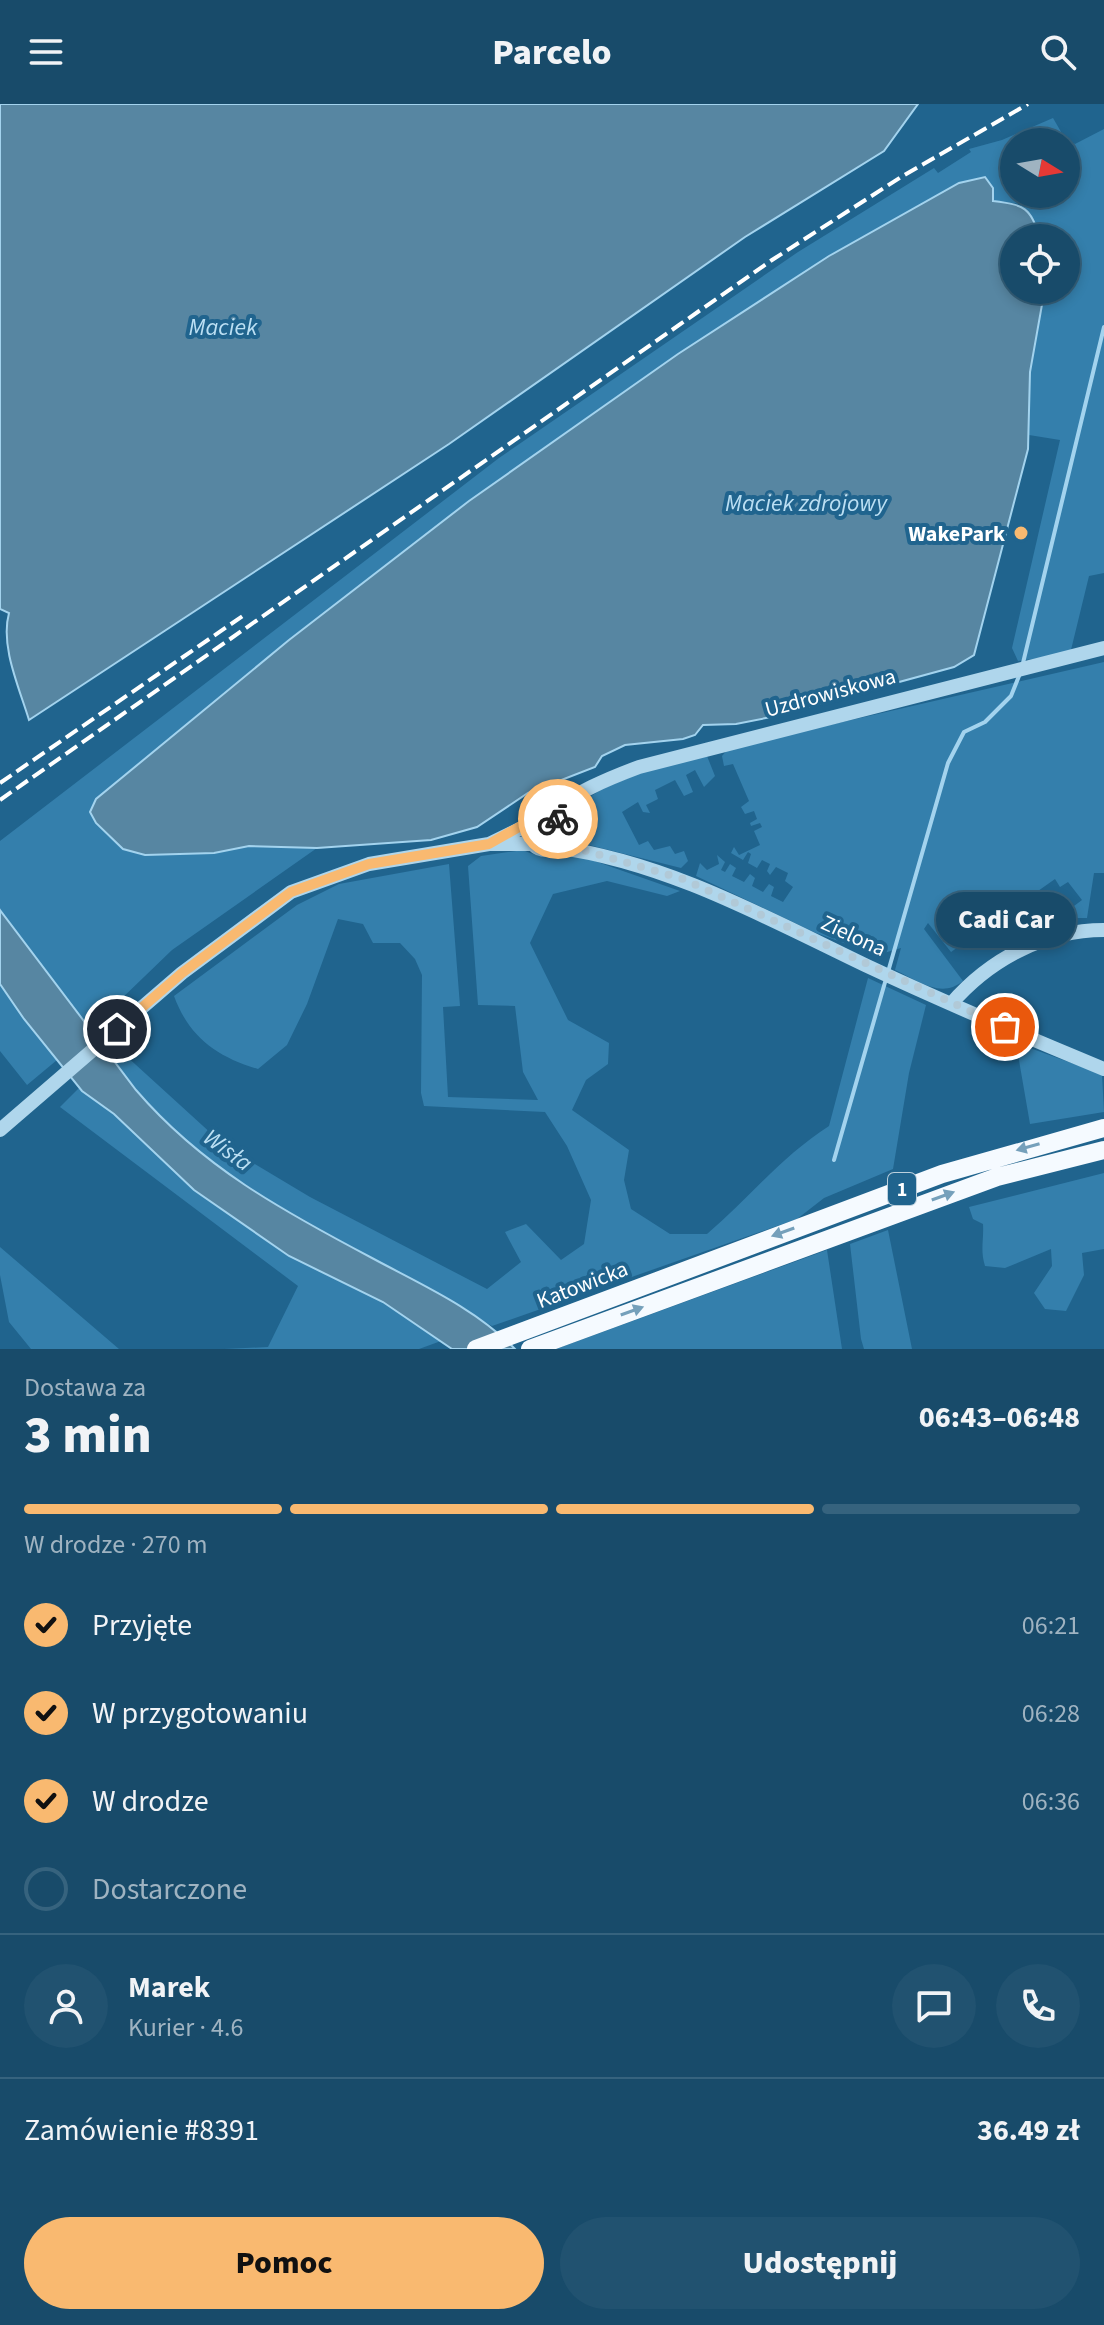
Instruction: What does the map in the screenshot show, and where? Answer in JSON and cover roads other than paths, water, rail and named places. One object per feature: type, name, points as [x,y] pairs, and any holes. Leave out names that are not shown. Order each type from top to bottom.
[{"type":"main road","name":"Katowicka","points":[[530,1349],[557,1329],[704,1262],[942,1174],[1104,1128]]},
{"type":"main road","name":"Katowicka","points":[[476,1349],[557,1329],[713,1282],[997,1177],[1104,1150]]},
{"type":"street","name":"Uzdrowiskowa","points":[[558,823],[573,798],[606,779],[639,767],[1104,648]]},
{"type":"street","points":[[0,1130],[182,973],[291,892],[322,878],[369,864],[489,844],[533,844],[545,850],[555,847],[558,823],[536,817],[530,824],[489,844]]},
{"type":"street","name":"Zielona","points":[[558,823],[583,850]]},
{"type":"street","points":[[530,824],[529,836],[533,844]]},
{"type":"street","name":"Zielona","points":[[555,847],[583,850],[674,876],[951,1004],[1104,1069]]},
{"type":"street","points":[[951,1004],[968,987],[1031,943],[1064,932],[1104,930]]},
{"type":"water","name":"Maciek","points":[[0,104],[918,104],[884,151],[745,237],[449,444],[29,720],[9,653],[9,613],[0,609]]},
{"type":"water","name":"Maciek zdrojowy","points":[[985,177],[993,188],[993,201],[1000,202],[1000,208],[1023,208],[1029,214],[1035,224],[1000,224],[1000,304],[1042,304],[1030,372],[1028,449],[974,655],[954,667],[771,717],[736,724],[703,725],[695,735],[683,739],[625,745],[602,756],[595,767],[528,793],[477,827],[431,840],[317,848],[249,846],[214,853],[145,855],[123,849],[96,823],[90,812],[96,799],[289,640],[469,501],[678,354],[829,256],[959,183]]},
{"type":"water","points":[[0,910],[136,1090],[188,1142],[216,1165],[276,1204],[465,1309],[515,1349],[452,1349],[383,1302],[289,1256],[194,1190],[114,1114],[82,1091],[24,1019],[0,984]]},
{"type":"waterway","points":[[1023,663],[1104,327]]},
{"type":"waterway","points":[[834,1160],[948,763],[964,732],[985,722],[1011,696],[1021,671]]},
{"type":"railway","points":[[0,800],[772,260],[901,177],[1028,104]]},
{"type":"railway","points":[[0,783],[247,613]]},
{"type":"place","name":"WakePark","points":[[1021,533]]},
{"type":"place","name":"Cadi Car","points":[[1005,1027]]},
{"type":"water label","name":"Wisła","points":[[228,1150]]}]
